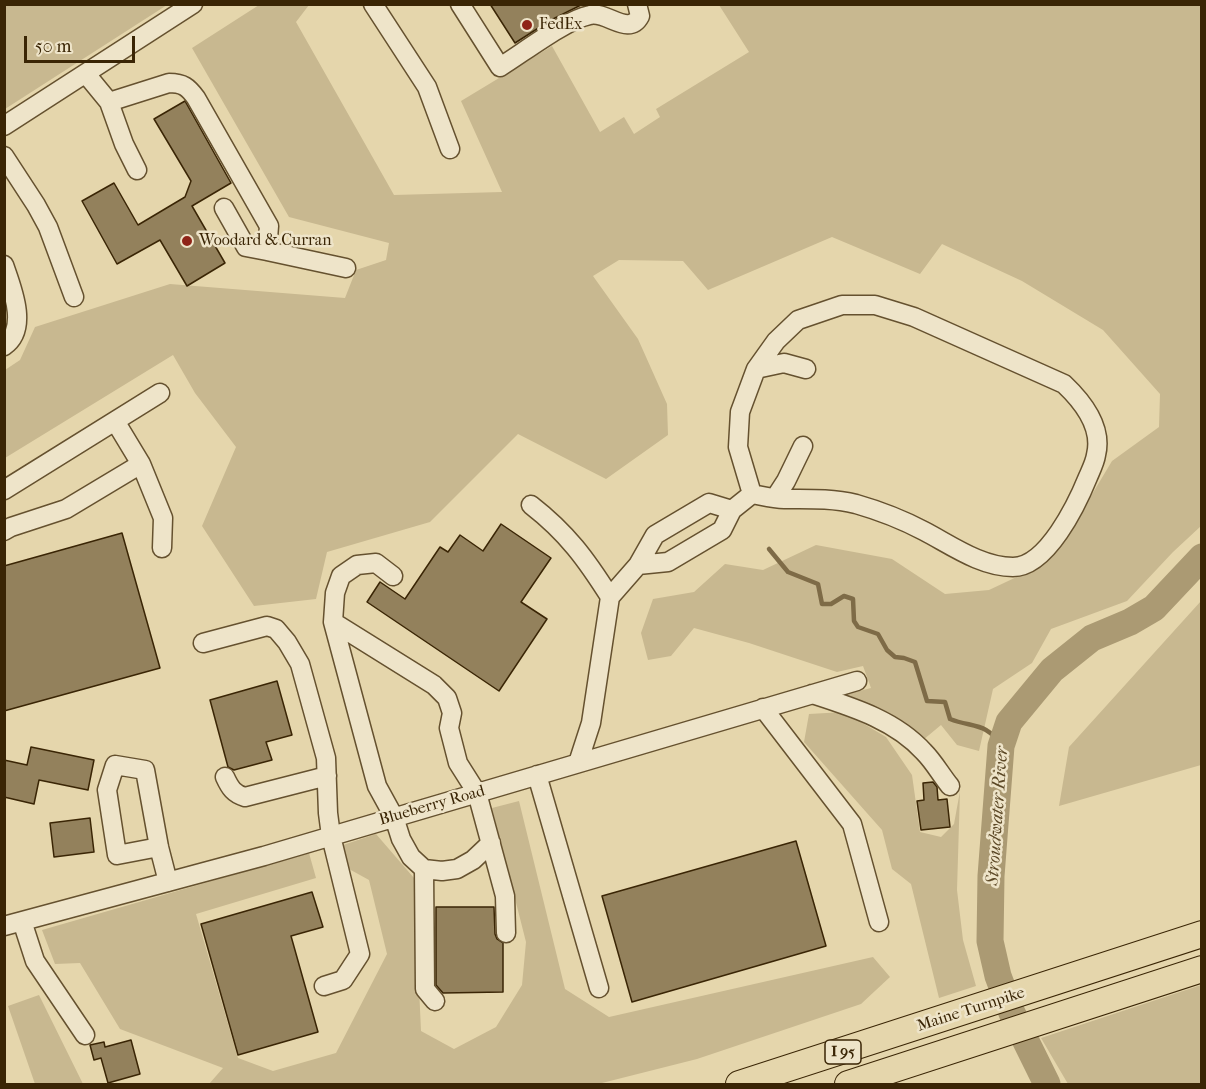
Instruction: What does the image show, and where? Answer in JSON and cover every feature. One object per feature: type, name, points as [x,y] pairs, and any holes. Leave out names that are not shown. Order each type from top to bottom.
[{"type":"highway","name":"Maine Turnpike","points":[[739,1084],[1202,934]]},
{"type":"highway","name":"Maine Turnpike","points":[[848,1084],[1202,969]]},
{"type":"street","points":[[4,126],[193,4]]},
{"type":"street","points":[[373,4],[427,87],[450,149]]},
{"type":"street","points":[[460,4],[500,67],[576,19],[598,14],[626,25],[633,24],[640,16],[637,4]]},
{"type":"street","points":[[86,74],[109,102],[124,144],[137,170]]},
{"type":"street","points":[[109,102],[169,83],[179,83],[188,87],[269,226],[267,251]]},
{"type":"street","points":[[4,156],[48,227],[74,297]]},
{"type":"street","points":[[224,208],[246,247],[346,268]]},
{"type":"street","points":[[4,266],[16,307],[16,328],[10,342],[4,346]]},
{"type":"street","points":[[638,565],[668,562],[722,530],[732,510],[752,494],[775,498],[819,498],[857,505],[921,529],[986,562],[1014,567],[1034,560],[1055,539],[1079,500],[1096,455],[1097,435],[1080,399],[1064,384],[914,317],[875,305],[842,305],[798,320],[776,341],[756,369],[740,412],[738,447],[752,494]]},
{"type":"street","points":[[756,369],[784,363],[806,369]]},
{"type":"street","points":[[4,490],[160,393]]},
{"type":"street","points":[[115,422],[141,464],[163,518],[162,548]]},
{"type":"street","points":[[775,498],[803,446]]},
{"type":"street","points":[[7,525],[66,509],[141,464]]},
{"type":"street","points":[[578,763],[591,723],[610,597],[638,565],[655,535],[709,503],[732,510]]},
{"type":"street","points":[[531,505],[564,533],[593,570],[610,597]]},
{"type":"street","points":[[393,576],[376,563],[357,565],[341,576],[335,593],[333,622],[377,786],[394,817],[401,839],[411,857],[424,869],[442,871],[457,869],[473,860],[490,843]]},
{"type":"street","points":[[333,622],[434,686],[447,698],[452,713],[449,728],[458,763],[477,793],[505,896],[506,933]]},
{"type":"street","points":[[203,643],[267,626],[276,629],[300,664],[326,758],[327,813],[360,954],[344,980],[324,986]]},
{"type":"street","name":"Blueberry Road","points":[[4,926],[331,836],[857,681]]},
{"type":"street","points":[[812,694],[854,707],[901,731],[925,752],[950,786]]},
{"type":"street","points":[[764,708],[852,824],[879,922]]},
{"type":"street","points":[[159,847],[117,855],[107,790],[115,765],[145,770],[168,882]]},
{"type":"street","points":[[537,775],[599,988]]},
{"type":"street","points":[[225,777],[229,787],[237,795],[246,797],[327,776]]},
{"type":"street","points":[[424,869],[425,989],[435,1001]]},
{"type":"street","points":[[22,921],[35,961],[85,1035]]},
{"type":"shaded area","points":[[5,4],[167,4],[167,5],[5,109]]},
{"type":"shaded area","points":[[259,5],[309,5],[296,22],[394,195],[502,192],[461,101],[552,46],[600,132],[624,117],[634,134],[660,117],[656,109],[749,52],[719,5],[1201,5],[1201,526],[1127,601],[1051,629],[1032,663],[993,689],[979,751],[957,745],[941,725],[923,740],[836,697],[871,688],[863,666],[837,672],[749,643],[694,628],[671,656],[648,660],[641,633],[653,599],[694,592],[725,564],[763,570],[816,545],[892,559],[945,594],[989,590],[1040,566],[1079,516],[1112,461],[1159,427],[1160,394],[1103,330],[1022,281],[942,244],[920,274],[832,237],[708,290],[683,261],[619,260],[593,276],[638,339],[667,404],[668,435],[606,479],[518,434],[430,522],[327,552],[316,599],[254,606],[202,526],[236,447],[195,393],[173,355],[5,458],[5,370],[20,360],[35,327],[170,284],[345,298],[356,270],[386,260],[389,243],[289,217],[192,48]]},
{"type":"shaded area","points":[[1201,601],[1201,765],[1059,806],[1069,747]]},
{"type":"shaded area","points":[[844,712],[886,737],[912,775],[920,832],[941,837],[954,824],[960,791],[957,890],[963,940],[976,986],[939,998],[911,884],[892,869],[882,830],[804,742],[809,714]]},
{"type":"shaded area","points":[[519,801],[565,989],[609,1017],[873,957],[890,977],[861,1004],[697,1059],[598,1084],[209,1084],[223,1068],[120,1029],[80,963],[55,964],[42,930],[309,853],[316,878],[196,914],[238,1058],[273,1071],[336,1053],[387,954],[369,880],[349,869],[343,845],[376,834],[414,878],[421,1031],[454,1049],[496,1027],[522,985],[526,942],[492,808]]},
{"type":"shaded area","points":[[1201,985],[1201,1084],[1068,1084],[1041,1038]]},
{"type":"shaded area","points":[[39,995],[83,1084],[35,1084],[8,1006]]},
{"type":"building","name":"FedEx","points":[[490,4],[583,4],[551,20],[515,43]]},
{"type":"building","points":[[185,101],[231,183],[192,206],[225,263],[187,286],[160,240],[117,264],[82,201],[114,183],[138,225],[185,197],[191,181],[154,119]]},
{"type":"building","points":[[501,524],[551,558],[521,602],[547,619],[499,691],[367,602],[380,582],[405,599],[440,547],[448,552],[460,535],[483,551]]},
{"type":"building","points":[[122,533],[160,668],[4,711],[4,566]]},
{"type":"building","points":[[277,681],[292,735],[266,742],[272,760],[234,770],[228,767],[210,700]]},
{"type":"building","points":[[31,747],[94,760],[88,790],[39,780],[34,804],[4,797],[4,760],[27,765]]},
{"type":"building","points":[[933,782],[937,787],[938,800],[947,799],[950,827],[921,830],[917,801],[924,800],[923,783]]},
{"type":"building","points":[[90,818],[94,852],[54,857],[50,823]]},
{"type":"building","points":[[796,841],[826,946],[632,1002],[602,896]]},
{"type":"building","points":[[312,892],[323,927],[291,936],[318,1032],[238,1055],[201,924]]},
{"type":"building","points":[[436,907],[494,907],[495,934],[497,939],[503,943],[503,992],[443,993],[436,985]]},
{"type":"building","points":[[131,1040],[140,1074],[108,1083],[101,1058],[94,1060],[90,1045],[104,1042],[105,1047]]},
{"type":"waterway","points":[[769,549],[788,572],[818,584],[822,604],[831,604],[844,596],[853,599],[854,621],[858,627],[878,634],[887,650],[895,657],[915,662],[927,701],[945,702],[950,719],[985,729],[996,738],[1001,746]]},
{"type":"waterway","name":"Stroudwater River","points":[[1047,1084],[1012,1013],[998,976],[990,941],[991,876],[1001,746],[1009,722],[1052,670],[1092,638],[1130,622],[1154,608],[1202,557]]},
{"type":"place","name":"FedEx","points":[[527,25]]},
{"type":"place","name":"Woodard & Curran","points":[[187,241]]}]
